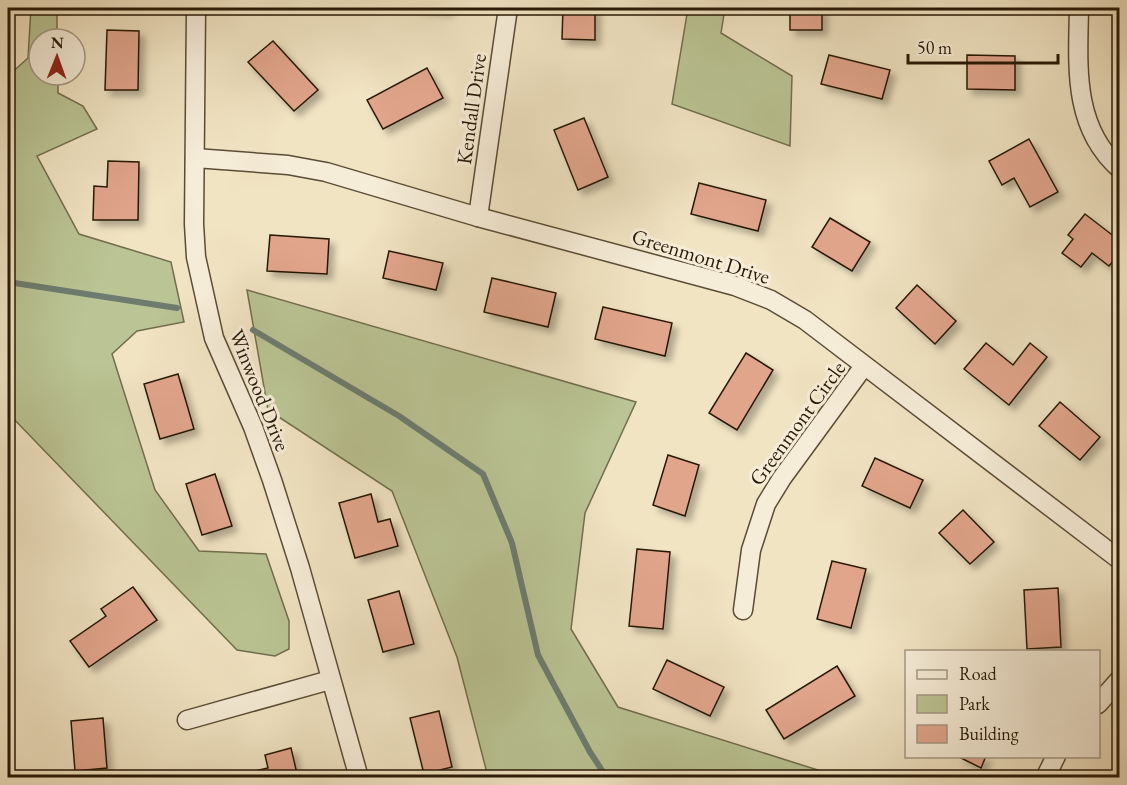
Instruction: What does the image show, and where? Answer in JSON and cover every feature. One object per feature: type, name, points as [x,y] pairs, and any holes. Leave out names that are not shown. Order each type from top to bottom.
[{"type":"street","name":"Winwood Drive","points":[[196,8],[196,257],[208,314],[214,338],[253,427],[272,480],[300,568],[359,777]]},
{"type":"street","name":"Kendall Drive","points":[[478,217],[508,8]]},
{"type":"street","points":[[1079,8],[1078,76],[1086,122],[1097,142],[1119,169]]},
{"type":"street","name":"Greenmont Drive","points":[[195,158],[288,165],[326,172],[478,217],[735,286],[771,300],[805,320],[1119,560]]},
{"type":"street","name":"Greenmont Circle","points":[[743,610],[751,550],[766,504],[782,478],[864,366]]},
{"type":"street","points":[[1100,702],[1119,679]]},
{"type":"street","points":[[187,720],[330,680]]},
{"type":"street","points":[[1045,777],[1055,758]]},
{"type":"green space","points":[[31,8],[57,8],[57,27],[30,27]]},
{"type":"green space","points":[[688,8],[725,8],[721,33],[792,76],[790,146],[672,104]]},
{"type":"green space","points":[[27,59],[27,87],[58,87],[58,93],[83,106],[97,129],[37,156],[79,234],[171,262],[184,322],[137,331],[112,354],[155,490],[199,551],[266,554],[289,621],[289,649],[275,656],[237,650],[8,413],[8,76]]},
{"type":"green space","points":[[247,290],[636,402],[585,513],[571,629],[618,707],[840,777],[488,777],[457,657],[392,491],[268,410]]},
{"type":"building","points":[[413,8],[448,8],[448,11]]},
{"type":"building","points":[[563,8],[595,8],[595,40],[562,39]]},
{"type":"building","points":[[790,8],[822,8],[822,30],[790,30]]},
{"type":"building","points":[[107,30],[139,31],[138,90],[105,90]]},
{"type":"building","points":[[273,41],[318,90],[294,111],[248,62]]},
{"type":"building","points":[[829,55],[890,70],[882,99],[821,84]]},
{"type":"building","points":[[967,55],[1015,56],[1015,90],[967,89]]},
{"type":"building","points":[[427,68],[443,98],[383,129],[367,100]]},
{"type":"building","points":[[584,118],[608,177],[578,190],[554,130]]},
{"type":"building","points":[[1029,139],[1058,192],[1030,207],[1014,178],[1002,185],[989,161]]},
{"type":"building","points":[[108,161],[139,162],[138,220],[93,220],[94,186],[107,187]]},
{"type":"building","points":[[699,183],[766,200],[758,231],[691,214]]},
{"type":"building","points":[[1085,214],[1120,241],[1120,253],[1109,266],[1092,253],[1081,267],[1062,253],[1073,239],[1068,235]]},
{"type":"building","points":[[830,218],[870,242],[852,271],[812,247]]},
{"type":"building","points":[[270,235],[329,239],[327,274],[267,271]]},
{"type":"building","points":[[389,251],[443,263],[436,290],[383,278]]},
{"type":"building","points":[[492,278],[556,293],[548,327],[484,312]]},
{"type":"building","points":[[917,285],[956,321],[935,344],[896,308]]},
{"type":"building","points":[[603,307],[672,323],[665,356],[595,339]]},
{"type":"building","points":[[986,343],[1013,365],[1030,343],[1047,357],[1009,405],[964,369]]},
{"type":"building","points":[[746,353],[773,370],[737,430],[709,413]]},
{"type":"building","points":[[178,374],[194,429],[160,439],[144,384]]},
{"type":"building","points":[[1060,402],[1100,437],[1080,460],[1039,426]]},
{"type":"building","points":[[668,455],[699,465],[685,516],[653,505]]},
{"type":"building","points":[[875,458],[923,480],[910,508],[862,486]]},
{"type":"building","points":[[215,474],[232,526],[202,535],[186,484]]},
{"type":"building","points":[[371,494],[378,522],[390,519],[398,546],[355,558],[339,503]]},
{"type":"building","points":[[963,510],[994,542],[970,564],[939,533]]},
{"type":"building","points":[[637,549],[670,552],[663,629],[629,626]]},
{"type":"building","points":[[832,561],[866,569],[851,628],[817,619]]},
{"type":"building","points":[[133,587],[157,620],[89,667],[70,641],[106,616],[101,609]]},
{"type":"building","points":[[1058,588],[1061,647],[1027,649],[1024,590]]},
{"type":"building","points":[[399,591],[414,644],[383,652],[368,600]]},
{"type":"building","points":[[667,660],[724,687],[710,716],[653,689]]},
{"type":"building","points":[[837,666],[855,696],[784,739],[766,710]]},
{"type":"building","points":[[439,711],[452,767],[424,774],[410,718]]},
{"type":"building","points":[[103,718],[107,768],[75,771],[71,721]]},
{"type":"building","points":[[291,748],[298,778],[246,778],[245,773],[268,768],[265,755]]},
{"type":"building","points":[[961,758],[985,758],[981,768]]},
{"type":"waterway","points":[[8,282],[177,308]]},
{"type":"waterway","points":[[253,330],[399,416],[483,474],[512,543],[538,655],[590,752],[607,778]]}]
